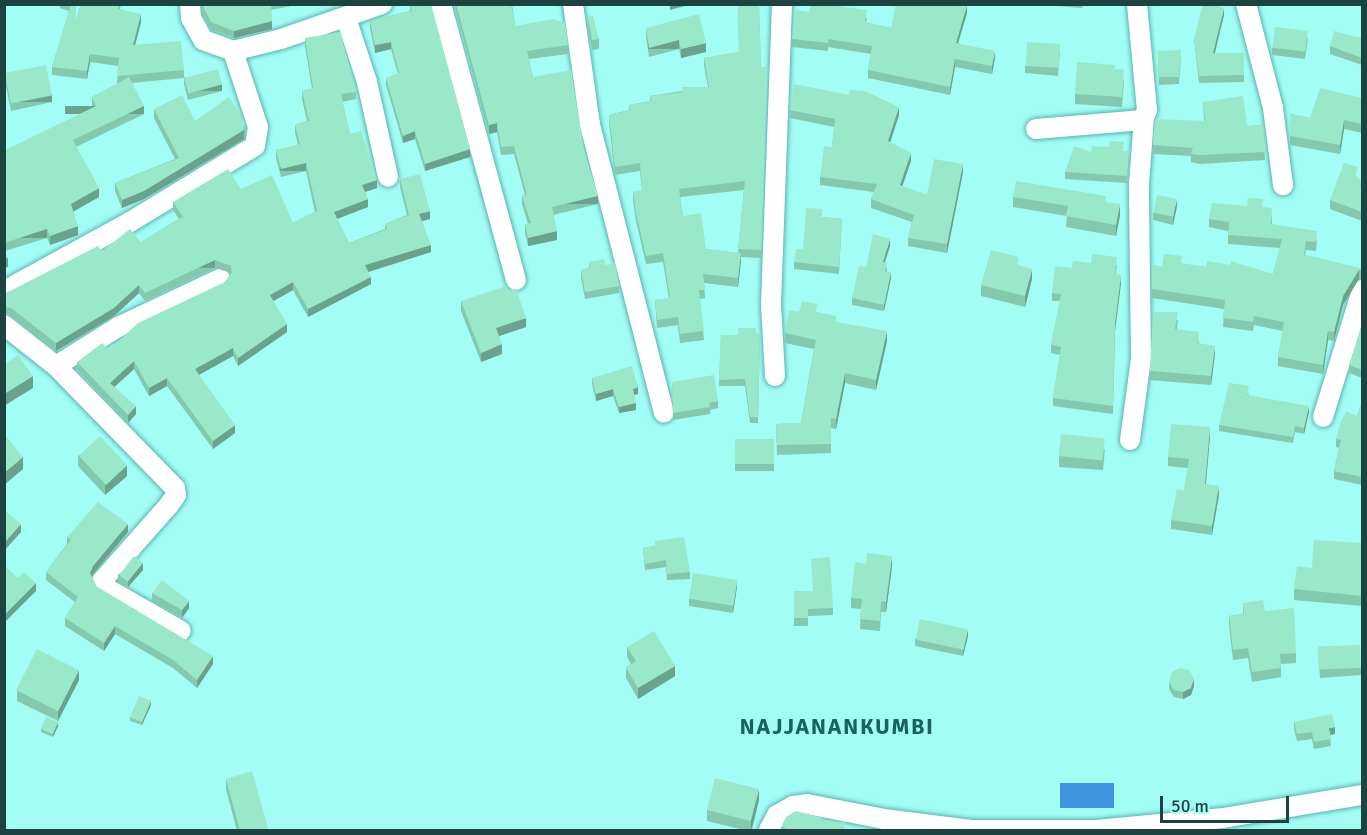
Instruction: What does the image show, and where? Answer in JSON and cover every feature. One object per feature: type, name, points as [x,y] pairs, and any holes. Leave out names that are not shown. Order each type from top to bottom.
[{"type":"street","points":[[190,4],[191,18],[203,40],[233,51],[346,18],[381,4]]},
{"type":"street","points":[[441,4],[516,280]]},
{"type":"street","points":[[573,4],[590,125],[664,413]]},
{"type":"street","points":[[775,376],[771,304],[782,4]]},
{"type":"street","points":[[1130,441],[1142,359],[1139,184],[1145,85],[1137,4]]},
{"type":"street","points":[[1245,5],[1273,108],[1283,185]]},
{"type":"street","points":[[346,18],[367,82],[388,177]]},
{"type":"street","points":[[4,291],[130,222],[255,146],[258,127],[233,51]]},
{"type":"street","points":[[1036,129],[1134,123],[1144,117]]},
{"type":"street","points":[[56,366],[118,327],[220,279]]},
{"type":"street","points":[[1323,417],[1362,290]]},
{"type":"street","points":[[4,325],[56,366],[175,488],[176,495],[169,505],[102,581],[106,588],[180,631]]},
{"type":"street","points":[[769,831],[777,815],[793,806],[807,804],[884,819],[971,830],[1096,830],[1222,818],[1362,795]]},
{"type":"water","points":[[1060,783],[1114,783],[1114,808],[1060,808]]},
{"type":"building","points":[[71,4],[76,4],[76,21],[81,4],[119,4],[118,9],[141,14],[133,45],[181,41],[184,70],[117,76],[119,58],[90,54],[87,71],[52,67]]},
{"type":"building","points":[[202,4],[271,4],[272,21],[234,31],[211,22]]},
{"type":"building","points":[[410,4],[431,4],[470,149],[425,164],[415,131],[403,136],[386,78],[399,73],[391,42],[375,45],[370,21],[412,11]]},
{"type":"building","points":[[456,4],[511,4],[515,26],[553,19],[565,23],[568,45],[527,51],[533,77],[571,70],[584,150],[598,196],[552,207],[557,231],[528,238],[525,224],[531,223],[522,196],[527,195],[514,146],[501,147],[497,123],[489,125]]},
{"type":"building","points":[[738,4],[759,4],[761,67],[767,67],[761,250],[738,249],[745,181],[679,189],[683,216],[701,213],[706,249],[741,253],[738,278],[703,274],[705,290],[699,290],[704,331],[680,334],[678,317],[657,320],[655,300],[670,298],[663,253],[646,256],[633,192],[642,190],[640,163],[615,167],[609,115],[630,110],[629,105],[651,101],[650,96],[682,92],[682,87],[709,87],[704,58],[739,52]]},
{"type":"building","points":[[811,4],[837,4],[837,6],[867,10],[865,22],[891,28],[896,4],[967,5],[956,43],[995,51],[992,66],[955,59],[950,87],[868,70],[872,46],[828,39],[828,43],[792,39],[796,10],[809,12]]},
{"type":"building","points":[[1203,4],[1224,8],[1213,53],[1244,53],[1244,75],[1199,76],[1194,38]]},
{"type":"building","points":[[699,14],[706,43],[681,49],[679,40],[649,48],[646,28]]},
{"type":"building","points":[[593,16],[599,39],[592,40],[588,17]]},
{"type":"building","points":[[1275,27],[1308,31],[1305,52],[1272,48]]},
{"type":"building","points":[[1334,31],[1362,38],[1362,58],[1330,46]]},
{"type":"building","points":[[340,32],[356,92],[341,94],[350,134],[361,131],[377,180],[362,185],[368,199],[334,212],[349,243],[387,229],[385,224],[409,215],[400,179],[420,174],[430,211],[419,214],[431,245],[365,265],[371,277],[308,309],[293,282],[270,295],[287,324],[238,358],[233,348],[195,369],[235,425],[213,441],[167,378],[149,388],[134,361],[110,383],[136,406],[128,415],[77,362],[102,343],[109,350],[138,323],[225,282],[232,273],[231,266],[215,260],[145,293],[139,285],[114,308],[56,343],[11,308],[4,307],[4,294],[98,246],[102,251],[130,229],[141,242],[183,217],[173,202],[228,169],[241,189],[272,175],[293,223],[317,211],[306,163],[281,169],[276,150],[300,144],[295,125],[309,121],[302,91],[313,88],[305,38]]},
{"type":"building","points":[[1027,42],[1060,44],[1059,68],[1026,66]]},
{"type":"building","points":[[1181,50],[1179,77],[1159,77],[1158,51]]},
{"type":"building","points":[[1077,62],[1115,65],[1115,69],[1124,70],[1122,97],[1075,94]]},
{"type":"building","points":[[46,65],[52,95],[11,103],[5,73]]},
{"type":"building","points":[[218,69],[222,84],[188,94],[184,78]]},
{"type":"building","points":[[129,77],[144,106],[73,140],[99,188],[71,204],[78,226],[50,236],[47,229],[4,243],[4,151],[96,106],[92,97]]},
{"type":"building","points":[[794,84],[849,95],[850,90],[865,91],[899,107],[888,141],[911,153],[900,185],[927,195],[934,159],[963,164],[947,244],[908,238],[914,215],[871,199],[877,184],[820,177],[824,146],[832,147],[835,119],[790,110]]},
{"type":"building","points":[[1320,88],[1362,98],[1362,124],[1344,120],[1340,145],[1290,136],[1290,114],[1310,118]]},
{"type":"building","points":[[182,95],[195,121],[229,97],[245,123],[244,130],[144,191],[122,200],[115,183],[179,158],[154,109]]},
{"type":"building","points":[[1243,96],[1247,126],[1263,125],[1265,152],[1200,155],[1191,154],[1193,148],[1153,145],[1155,119],[1205,121],[1203,102]]},
{"type":"building","points":[[1110,141],[1124,142],[1123,151],[1129,151],[1127,176],[1065,172],[1074,146],[1091,152],[1092,146],[1109,147]]},
{"type":"building","points":[[1344,163],[1358,167],[1355,177],[1362,180],[1360,185],[1362,186],[1362,212],[1330,200]]},
{"type":"building","points":[[1016,181],[1106,196],[1105,202],[1120,204],[1116,225],[1066,216],[1068,206],[1013,197]]},
{"type":"building","points":[[1157,195],[1177,199],[1173,216],[1154,213]]},
{"type":"building","points":[[1248,198],[1263,199],[1262,207],[1272,208],[1271,224],[1317,231],[1316,242],[1306,241],[1304,255],[1362,269],[1362,271],[1359,270],[1343,296],[1334,332],[1328,331],[1323,365],[1278,357],[1284,322],[1254,316],[1253,322],[1223,318],[1225,300],[1152,289],[1152,265],[1162,267],[1164,254],[1182,256],[1181,263],[1206,267],[1207,261],[1230,265],[1231,261],[1273,274],[1282,239],[1228,235],[1229,222],[1209,219],[1212,203],[1247,206]]},
{"type":"building","points":[[806,208],[822,209],[822,217],[842,219],[839,267],[794,262],[796,249],[803,249]]},
{"type":"building","points":[[873,234],[890,239],[883,262],[887,263],[885,271],[891,272],[884,305],[852,298],[859,266],[866,267]]},
{"type":"building","points":[[991,250],[1019,257],[1017,265],[1032,269],[1025,296],[981,285]]},
{"type":"building","points":[[1092,254],[1117,257],[1115,274],[1121,275],[1115,323],[1113,406],[1053,398],[1061,347],[1051,345],[1061,294],[1052,293],[1055,266],[1072,268],[1073,261],[1091,263]]},
{"type":"building","points":[[604,259],[605,265],[615,263],[619,286],[585,292],[581,270],[590,268],[589,262]]},
{"type":"building","points":[[506,286],[508,291],[516,289],[526,318],[496,328],[502,344],[481,353],[461,301]]},
{"type":"building","points":[[802,301],[817,304],[816,312],[836,316],[836,322],[887,331],[876,380],[845,373],[836,419],[831,418],[831,444],[777,445],[776,424],[801,423],[816,340],[785,333],[789,310],[799,312]]},
{"type":"building","points":[[1153,312],[1178,312],[1175,329],[1199,332],[1198,343],[1215,346],[1211,376],[1150,371]]},
{"type":"building","points":[[738,328],[756,328],[756,333],[760,333],[758,417],[750,417],[745,379],[719,380],[721,335],[738,335]]},
{"type":"building","points":[[1362,328],[1362,370],[1349,365]]},
{"type":"building","points":[[18,355],[33,376],[4,394],[4,365]]},
{"type":"building","points":[[632,366],[638,387],[633,389],[636,403],[619,407],[613,389],[596,394],[592,378]]},
{"type":"building","points":[[714,375],[718,401],[709,403],[710,407],[673,413],[672,382]]},
{"type":"building","points":[[1229,383],[1249,386],[1247,395],[1309,406],[1304,428],[1295,426],[1293,437],[1219,425]]},
{"type":"building","points":[[1362,402],[1362,477],[1334,471],[1341,440],[1336,439],[1339,427],[1346,411],[1357,416]]},
{"type":"building","points":[[1171,424],[1210,427],[1205,484],[1219,486],[1212,526],[1171,520],[1177,489],[1184,491],[1189,459],[1168,457]]},
{"type":"building","points":[[1061,434],[1105,439],[1102,460],[1059,456]]},
{"type":"building","points":[[6,436],[23,457],[4,473],[4,437]]},
{"type":"building","points":[[100,436],[127,465],[106,485],[79,456]]},
{"type":"building","points":[[735,439],[774,439],[774,464],[735,464]]},
{"type":"building","points":[[98,502],[128,524],[93,566],[90,573],[96,586],[213,656],[197,680],[173,660],[115,626],[104,643],[65,618],[78,597],[46,572],[71,540],[67,537]]},
{"type":"building","points":[[4,510],[21,524],[4,543]]},
{"type":"building","points":[[684,537],[690,572],[667,574],[666,560],[645,564],[643,548],[655,546],[655,541]]},
{"type":"building","points":[[1314,540],[1362,543],[1362,596],[1294,589],[1297,566],[1312,568]]},
{"type":"building","points":[[867,553],[892,556],[886,602],[881,601],[880,621],[860,619],[862,599],[851,598],[855,562],[866,564]]},
{"type":"building","points":[[134,556],[143,563],[128,582],[119,575]]},
{"type":"building","points":[[830,557],[833,608],[808,609],[808,618],[794,618],[794,591],[813,591],[811,559]]},
{"type":"building","points":[[4,565],[18,578],[24,572],[36,583],[4,615]]},
{"type":"building","points":[[693,573],[737,580],[733,606],[689,599]]},
{"type":"building","points":[[162,580],[189,601],[182,610],[152,593]]},
{"type":"building","points":[[1263,600],[1265,611],[1294,608],[1296,653],[1280,654],[1281,668],[1252,672],[1248,648],[1233,650],[1229,616],[1244,614],[1243,603]]},
{"type":"building","points":[[920,619],[968,629],[964,650],[916,640]]},
{"type":"building","points":[[654,631],[675,666],[638,688],[626,668],[636,661],[627,647]]},
{"type":"building","points":[[1360,645],[1361,668],[1319,669],[1318,646]]},
{"type":"building","points":[[37,649],[79,670],[58,711],[16,690]]},
{"type":"building","points":[[1180,668],[1189,670],[1194,679],[1191,688],[1183,692],[1174,690],[1169,682],[1172,672]]},
{"type":"building","points":[[139,696],[151,701],[142,722],[130,717]]},
{"type":"building","points":[[1332,714],[1335,727],[1329,728],[1331,739],[1314,742],[1312,732],[1297,734],[1294,722]]},
{"type":"building","points":[[46,717],[58,722],[53,734],[41,729]]},
{"type":"building","points":[[252,771],[268,828],[258,831],[240,831],[226,779]]},
{"type":"building","points":[[715,778],[759,789],[751,821],[707,810]]},
{"type":"building","points":[[796,811],[822,818],[821,821],[845,822],[844,831],[794,831],[781,827],[786,817]]},
{"type":"district","name":"NAJJANANKUMBI","points":[[837,727]]}]
